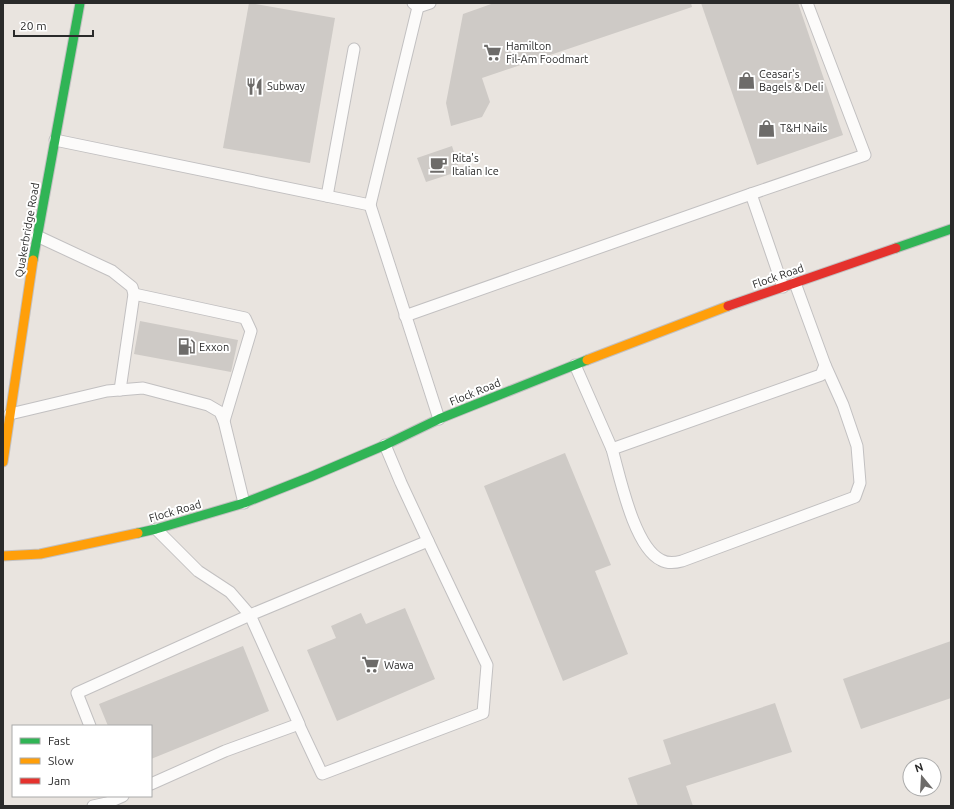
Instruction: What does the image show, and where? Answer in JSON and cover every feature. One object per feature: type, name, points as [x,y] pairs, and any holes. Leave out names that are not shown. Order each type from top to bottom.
[{"type":"main road","name":"Quakerbridge Road","points":[[3,462],[37,236],[80,3]]},
{"type":"main road","name":"Flock Road","points":[[3,556],[40,554],[156,529],[244,503],[385,445],[439,419],[642,338],[951,229]]},
{"type":"lane","points":[[430,3],[416,5],[370,205],[439,419]]},
{"type":"lane","points":[[406,316],[865,155],[807,3]]},
{"type":"lane","points":[[327,196],[354,49]]},
{"type":"lane","points":[[55,140],[370,205]]},
{"type":"lane","points":[[751,194],[783,287]]},
{"type":"lane","points":[[37,236],[112,271],[132,287],[134,294],[120,390]]},
{"type":"lane","points":[[575,365],[612,449],[636,528],[653,554],[662,560],[674,563],[690,559],[855,497],[860,482],[857,446],[843,405],[825,365],[795,283]]},
{"type":"lane","points":[[134,294],[245,318],[251,331],[224,421]]},
{"type":"lane","points":[[612,449],[821,375],[825,365]]},
{"type":"lane","points":[[10,414],[107,391],[143,388],[208,405],[220,412],[224,421],[244,503]]},
{"type":"lane","points":[[156,529],[198,571],[230,592],[250,615],[322,774],[483,713],[487,665],[401,483],[385,445]]},
{"type":"lane","points":[[90,725],[77,692],[250,615],[428,540]]},
{"type":"lane","points":[[152,784],[225,751],[298,723]]},
{"type":"lane","points":[[93,806],[107,803],[120,797]]},
{"type":"building","points":[[249,3],[335,18],[310,163],[223,148]]},
{"type":"building","points":[[494,3],[691,3],[692,7],[482,78],[490,102],[482,117],[451,126],[446,103],[463,14]]},
{"type":"building","points":[[701,3],[798,3],[843,135],[757,165]]},
{"type":"building","name":"Rita's Italian Ice","points":[[452,146],[460,171],[426,182],[417,158]]},
{"type":"building","name":"Exxon","points":[[140,321],[238,340],[231,372],[134,354]]},
{"type":"building","points":[[565,453],[611,565],[595,571],[628,654],[563,681],[484,486]]},
{"type":"building","name":"Wawa","points":[[405,608],[435,679],[337,721],[307,650],[336,638],[331,626],[361,613],[366,624]]},
{"type":"building","points":[[951,641],[951,698],[861,729],[843,679]]},
{"type":"building","points":[[243,646],[269,711],[152,759],[152,725],[108,725],[99,704]]},
{"type":"building","points":[[775,703],[792,752],[686,786],[693,806],[638,806],[628,778],[671,764],[663,740]]},
{"type":"traffic: fast","points":[[33,260],[80,3]]},
{"type":"traffic: fast","points":[[896,248],[951,229]]},
{"type":"traffic: fast","points":[[138,533],[244,503],[385,445],[439,419],[587,360]]},
{"type":"traffic: slow","points":[[3,462],[33,260]]},
{"type":"traffic: slow","points":[[587,360],[728,306]]},
{"type":"traffic: slow","points":[[3,556],[40,554],[138,533]]},
{"type":"traffic: jam","points":[[728,306],[896,248]]},
{"type":"place","name":"Hamilton Fil-Am Foodmart","points":[[493,52]]},
{"type":"place","name":"Ceasar's Bagels & Deli","points":[[746,80]]},
{"type":"place","name":"Subway","points":[[254,86]]},
{"type":"place","name":"T&H Nails","points":[[767,128]]},
{"type":"place","name":"Rita's Italian Ice","points":[[439,164]]},
{"type":"place","name":"Exxon","points":[[186,347]]},
{"type":"place","name":"Wawa","points":[[371,665]]}]
